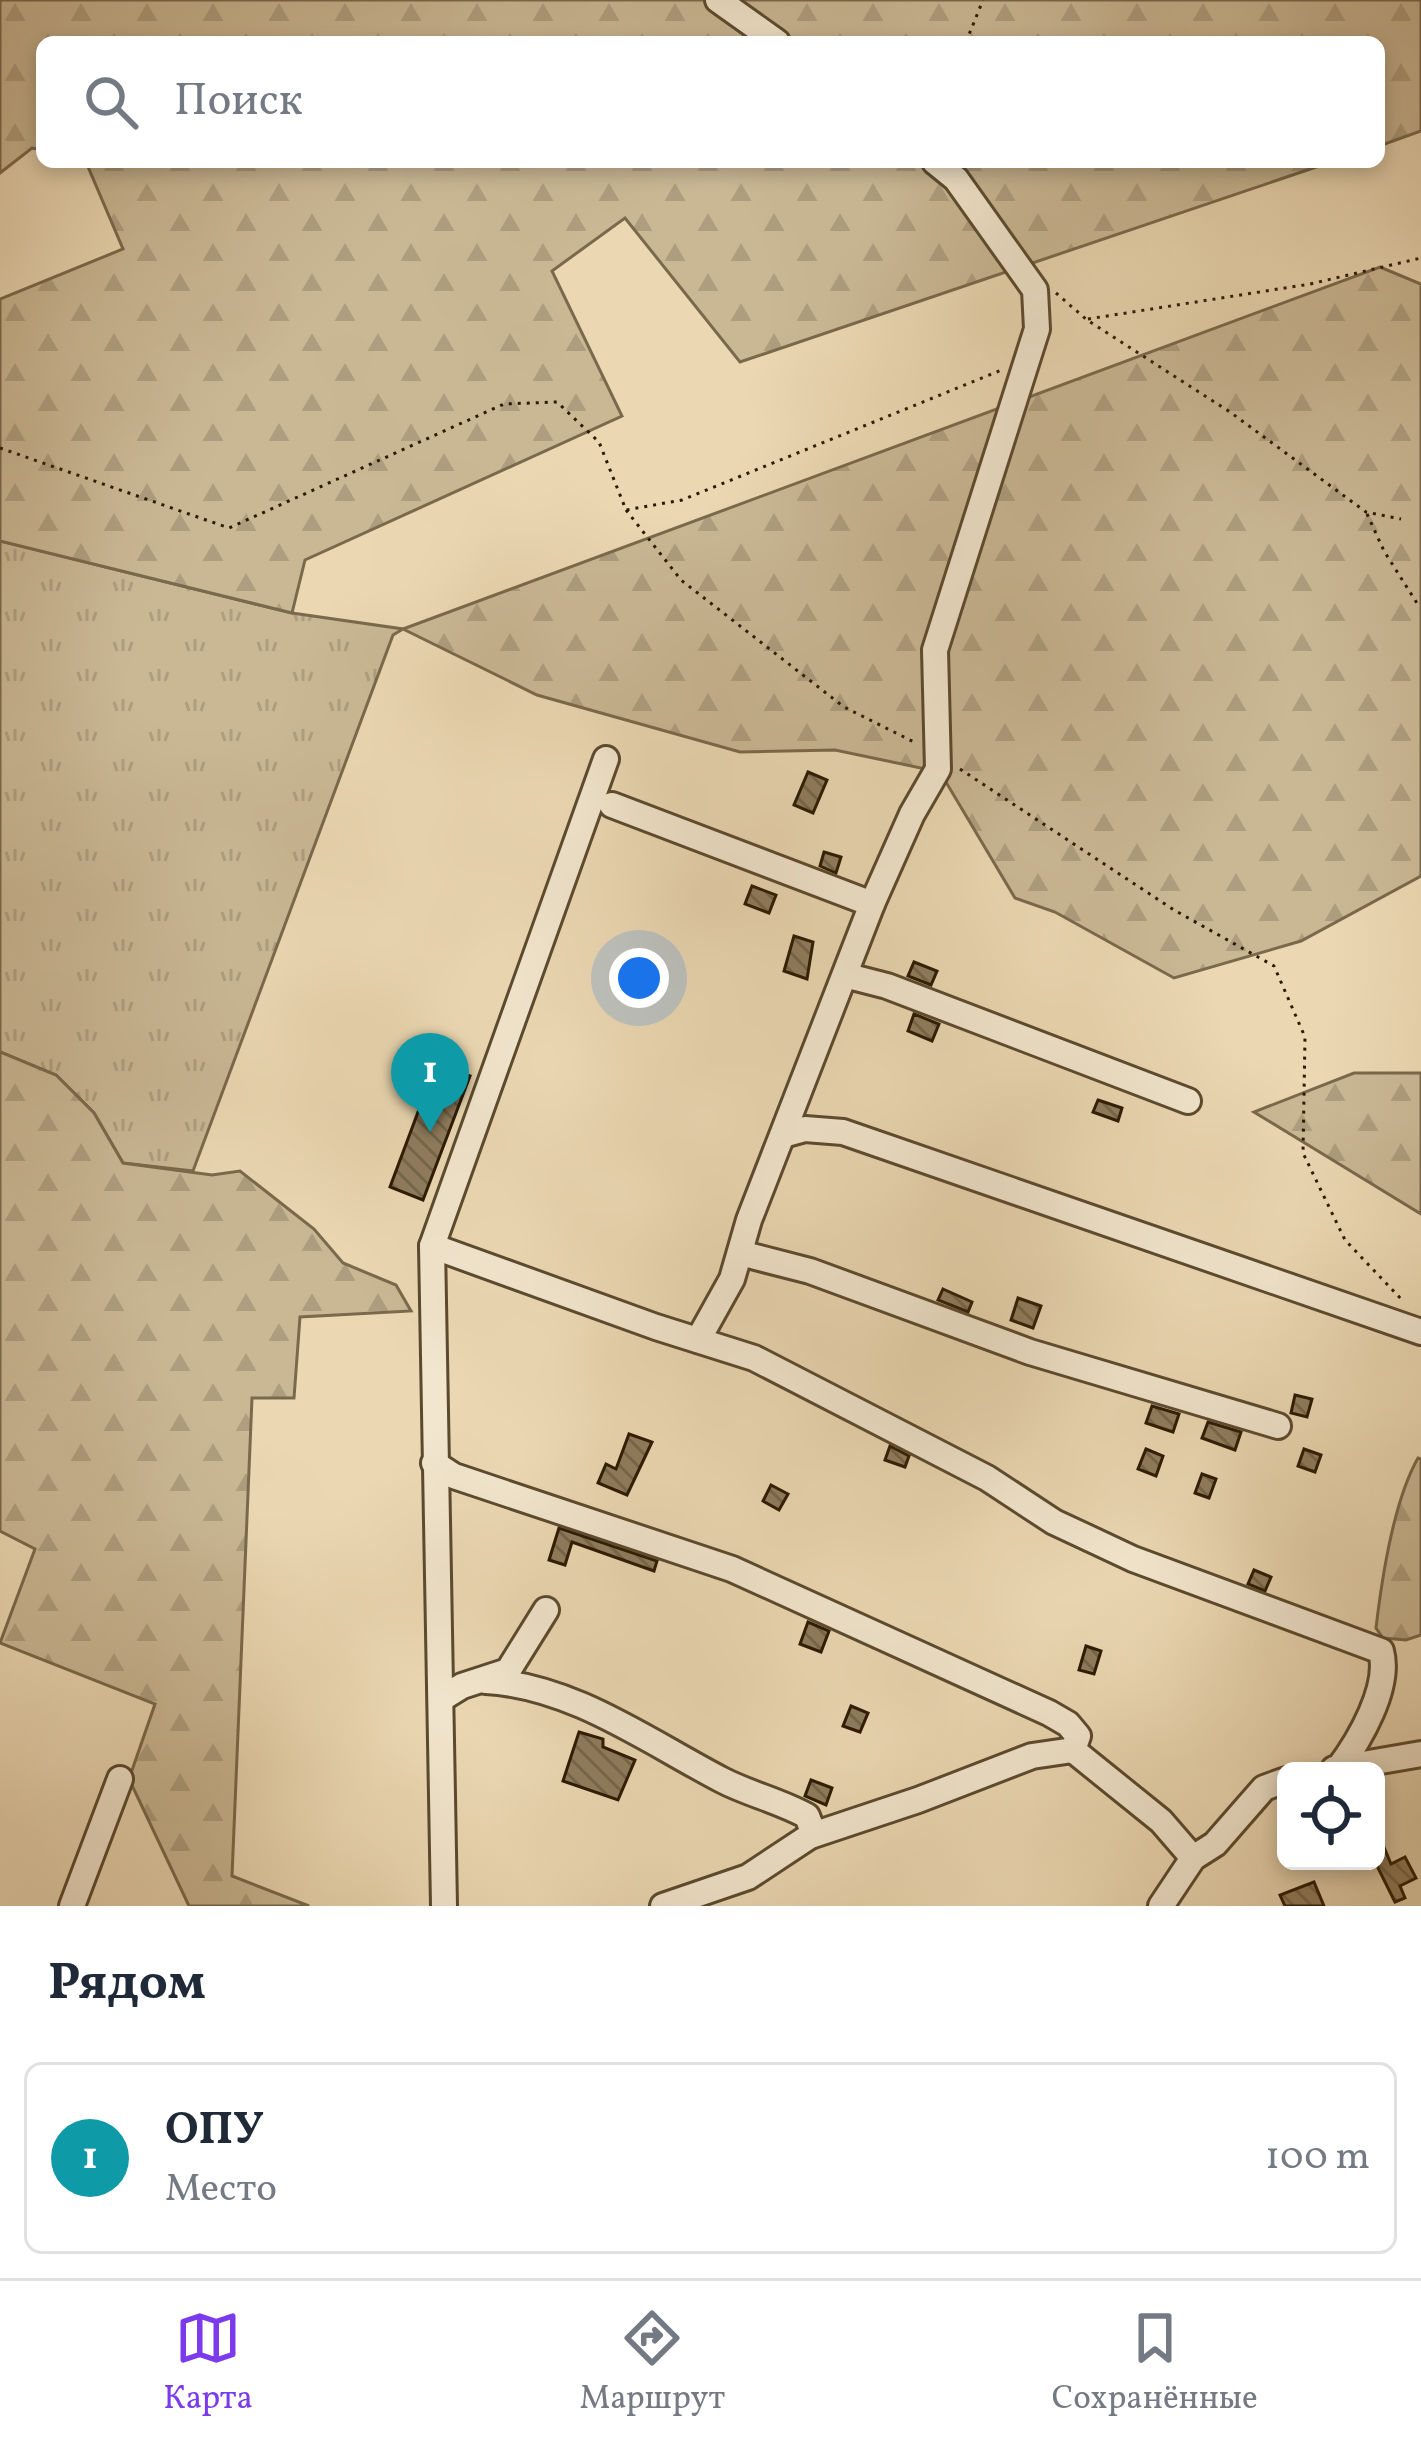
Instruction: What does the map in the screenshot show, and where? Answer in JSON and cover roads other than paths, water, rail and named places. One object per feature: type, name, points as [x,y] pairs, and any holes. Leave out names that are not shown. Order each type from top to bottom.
[{"type":"street","points":[[718,0],[769,36]]},
{"type":"street","points":[[698,1340],[732,1279],[872,904],[938,769],[935,650],[1037,329],[1035,290],[956,179],[942,168]]},
{"type":"street","points":[[444,1906],[433,1242],[606,760]]},
{"type":"street","points":[[612,805],[872,904]]},
{"type":"street","points":[[848,976],[887,986],[1188,1101]]},
{"type":"street","points":[[783,1135],[805,1129],[843,1132],[1421,1332]]},
{"type":"street","points":[[433,1242],[754,1358],[987,1478],[1054,1522],[1132,1559],[1381,1651],[1383,1669],[1372,1711],[1358,1742],[1339,1762]]},
{"type":"street","points":[[740,1253],[810,1271],[1030,1352],[1278,1426]]},
{"type":"street","points":[[434,1463],[454,1476],[733,1569],[1049,1713],[1076,1731],[1078,1742],[1073,1750]]},
{"type":"street","points":[[441,1699],[462,1686],[508,1671],[545,1610]]},
{"type":"street","points":[[486,1681],[541,1691],[639,1731],[721,1779],[807,1816],[810,1836]]},
{"type":"street","points":[[663,1906],[748,1877],[810,1836],[1032,1756],[1073,1750],[1161,1821],[1193,1858]]},
{"type":"street","points":[[1376,1762],[1421,1754]]},
{"type":"street","points":[[72,1906],[120,1778]]},
{"type":"street","points":[[1161,1906],[1193,1858],[1215,1844],[1264,1788],[1277,1783]]},
{"type":"place","name":"ОПУ","points":[[430,1132]]}]
